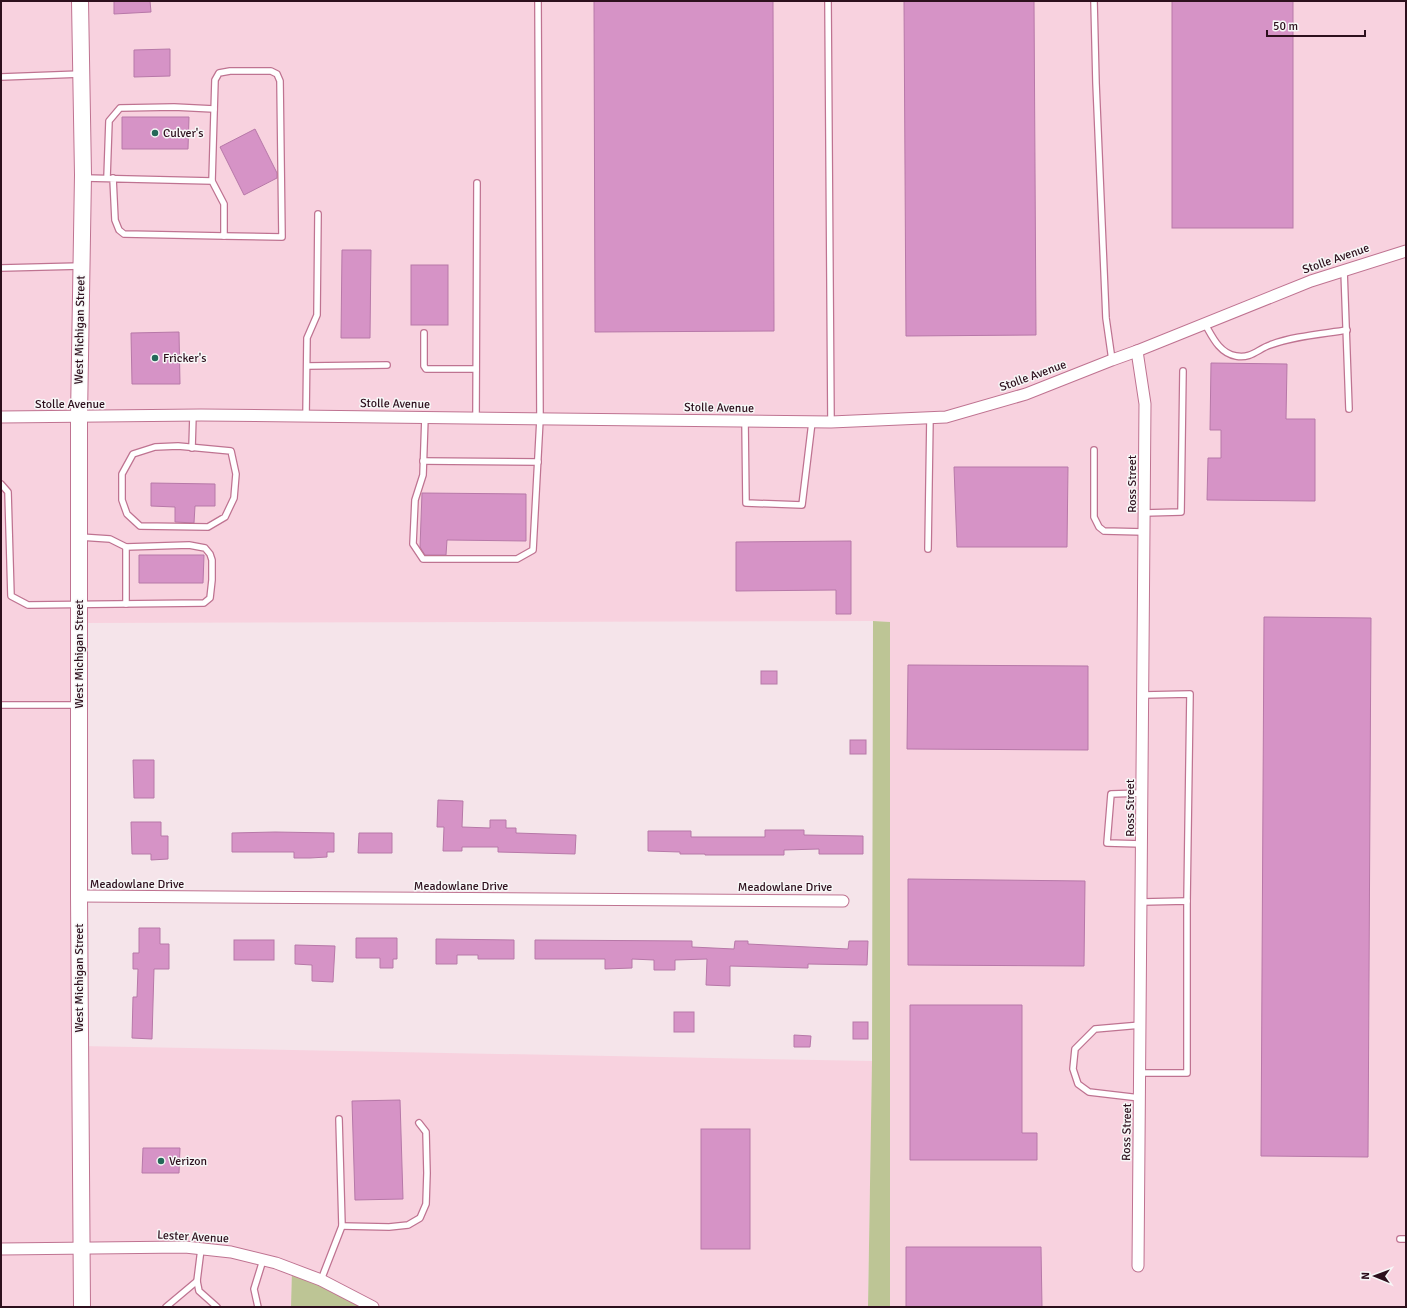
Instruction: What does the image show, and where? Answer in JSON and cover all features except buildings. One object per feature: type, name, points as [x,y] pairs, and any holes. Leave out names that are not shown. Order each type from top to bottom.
[{"type":"main road","name":"West Michigan Street","points":[[80,1],[83,178],[79,417],[80,605],[78,896],[82,1307]]},
{"type":"street","name":"Stolle Avenue","points":[[1,417],[193,415],[831,422],[946,417],[1026,394],[1205,324],[1311,280],[1406,250]]},
{"type":"street","name":"Ross Street","points":[[1137,351],[1145,404],[1141,1073],[1138,1266]]},
{"type":"street","name":"Meadowlane Drive","points":[[78,896],[843,901]]},
{"type":"street","name":"Lester Avenue","points":[[1,1249],[185,1247],[232,1252],[276,1263],[321,1280],[373,1307]]},
{"type":"lane","points":[[424,418],[423,475],[415,500],[413,544],[423,559],[517,559],[533,550],[540,419],[538,1]]},
{"type":"lane","points":[[828,1],[831,422]]},
{"type":"lane","points":[[1094,1],[1106,310],[1112,360]]},
{"type":"lane","points":[[214,109],[174,107],[120,108],[109,121],[110,178],[115,220],[119,230],[124,234],[224,236],[282,237],[280,81],[277,74],[271,71],[230,71],[219,73],[215,80],[212,181],[224,204],[224,236]]},
{"type":"lane","points":[[1,77],[81,74]]},
{"type":"lane","points":[[83,178],[212,181]]},
{"type":"lane","points":[[476,418],[477,183]]},
{"type":"lane","points":[[306,416],[308,338],[317,315],[318,214]]},
{"type":"lane","points":[[1,268],[81,266]]},
{"type":"lane","points":[[1344,270],[1350,409]]},
{"type":"lane","points":[[1205,324],[1218,345],[1227,353],[1235,356],[1245,356],[1257,352],[1269,345],[1292,339],[1347,330]]},
{"type":"lane","points":[[424,333],[424,366],[426,369],[476,369]]},
{"type":"lane","points":[[307,366],[387,365]]},
{"type":"lane","points":[[1144,512],[1181,512],[1183,371]]},
{"type":"lane","points":[[192,448],[193,415]]},
{"type":"lane","points":[[928,549],[930,417]]},
{"type":"lane","points":[[745,421],[746,503],[802,505],[812,422]]},
{"type":"lane","points":[[178,446],[192,448],[231,451],[236,474],[234,498],[225,517],[208,527],[140,526],[127,514],[122,500],[122,474],[133,454],[155,447],[178,446]]},
{"type":"lane","points":[[1094,450],[1094,517],[1099,527],[1104,530],[1144,532]]},
{"type":"lane","points":[[423,461],[538,462]]},
{"type":"lane","points":[[1,484],[8,492],[11,596],[28,605],[204,603],[210,598],[212,560],[210,554],[205,548],[189,545],[126,547],[110,538],[79,537]]},
{"type":"lane","points":[[126,547],[126,604]]},
{"type":"lane","points":[[1141,1073],[1187,1073],[1187,901],[1190,694],[1143,695]]},
{"type":"lane","points":[[1,705],[79,705]]},
{"type":"lane","points":[[1142,793],[1111,794],[1107,843],[1142,844]]},
{"type":"lane","points":[[1142,902],[1187,901]]},
{"type":"lane","points":[[1140,1098],[1089,1092],[1078,1084],[1073,1069],[1075,1048],[1095,1028],[1141,1026]]},
{"type":"lane","points":[[321,1280],[342,1226],[339,1119]]},
{"type":"lane","points":[[342,1226],[389,1227],[408,1225],[420,1218],[426,1204],[427,1173],[426,1132],[419,1123]]},
{"type":"lane","points":[[201,1249],[197,1281],[199,1291],[217,1307]]},
{"type":"lane","points":[[258,1307],[254,1289],[263,1260]]},
{"type":"lane","points":[[166,1307],[197,1281]]},
{"type":"shaded area","points":[[1,1],[1406,1],[1406,1307],[890,1307],[890,622],[873,621],[80,623],[80,1046],[872,1061],[868,1307],[373,1307],[292,1270],[291,1307],[1,1307]]},
{"type":"green space","points":[[873,621],[890,622],[890,1307],[868,1307],[872,1061]]},
{"type":"green space","points":[[292,1269],[373,1307],[291,1307]]},
{"type":"place","name":"Culver's","points":[[155,133]]},
{"type":"place","name":"Fricker's","points":[[155,358]]},
{"type":"place","name":"Verizon","points":[[161,1161]]}]
